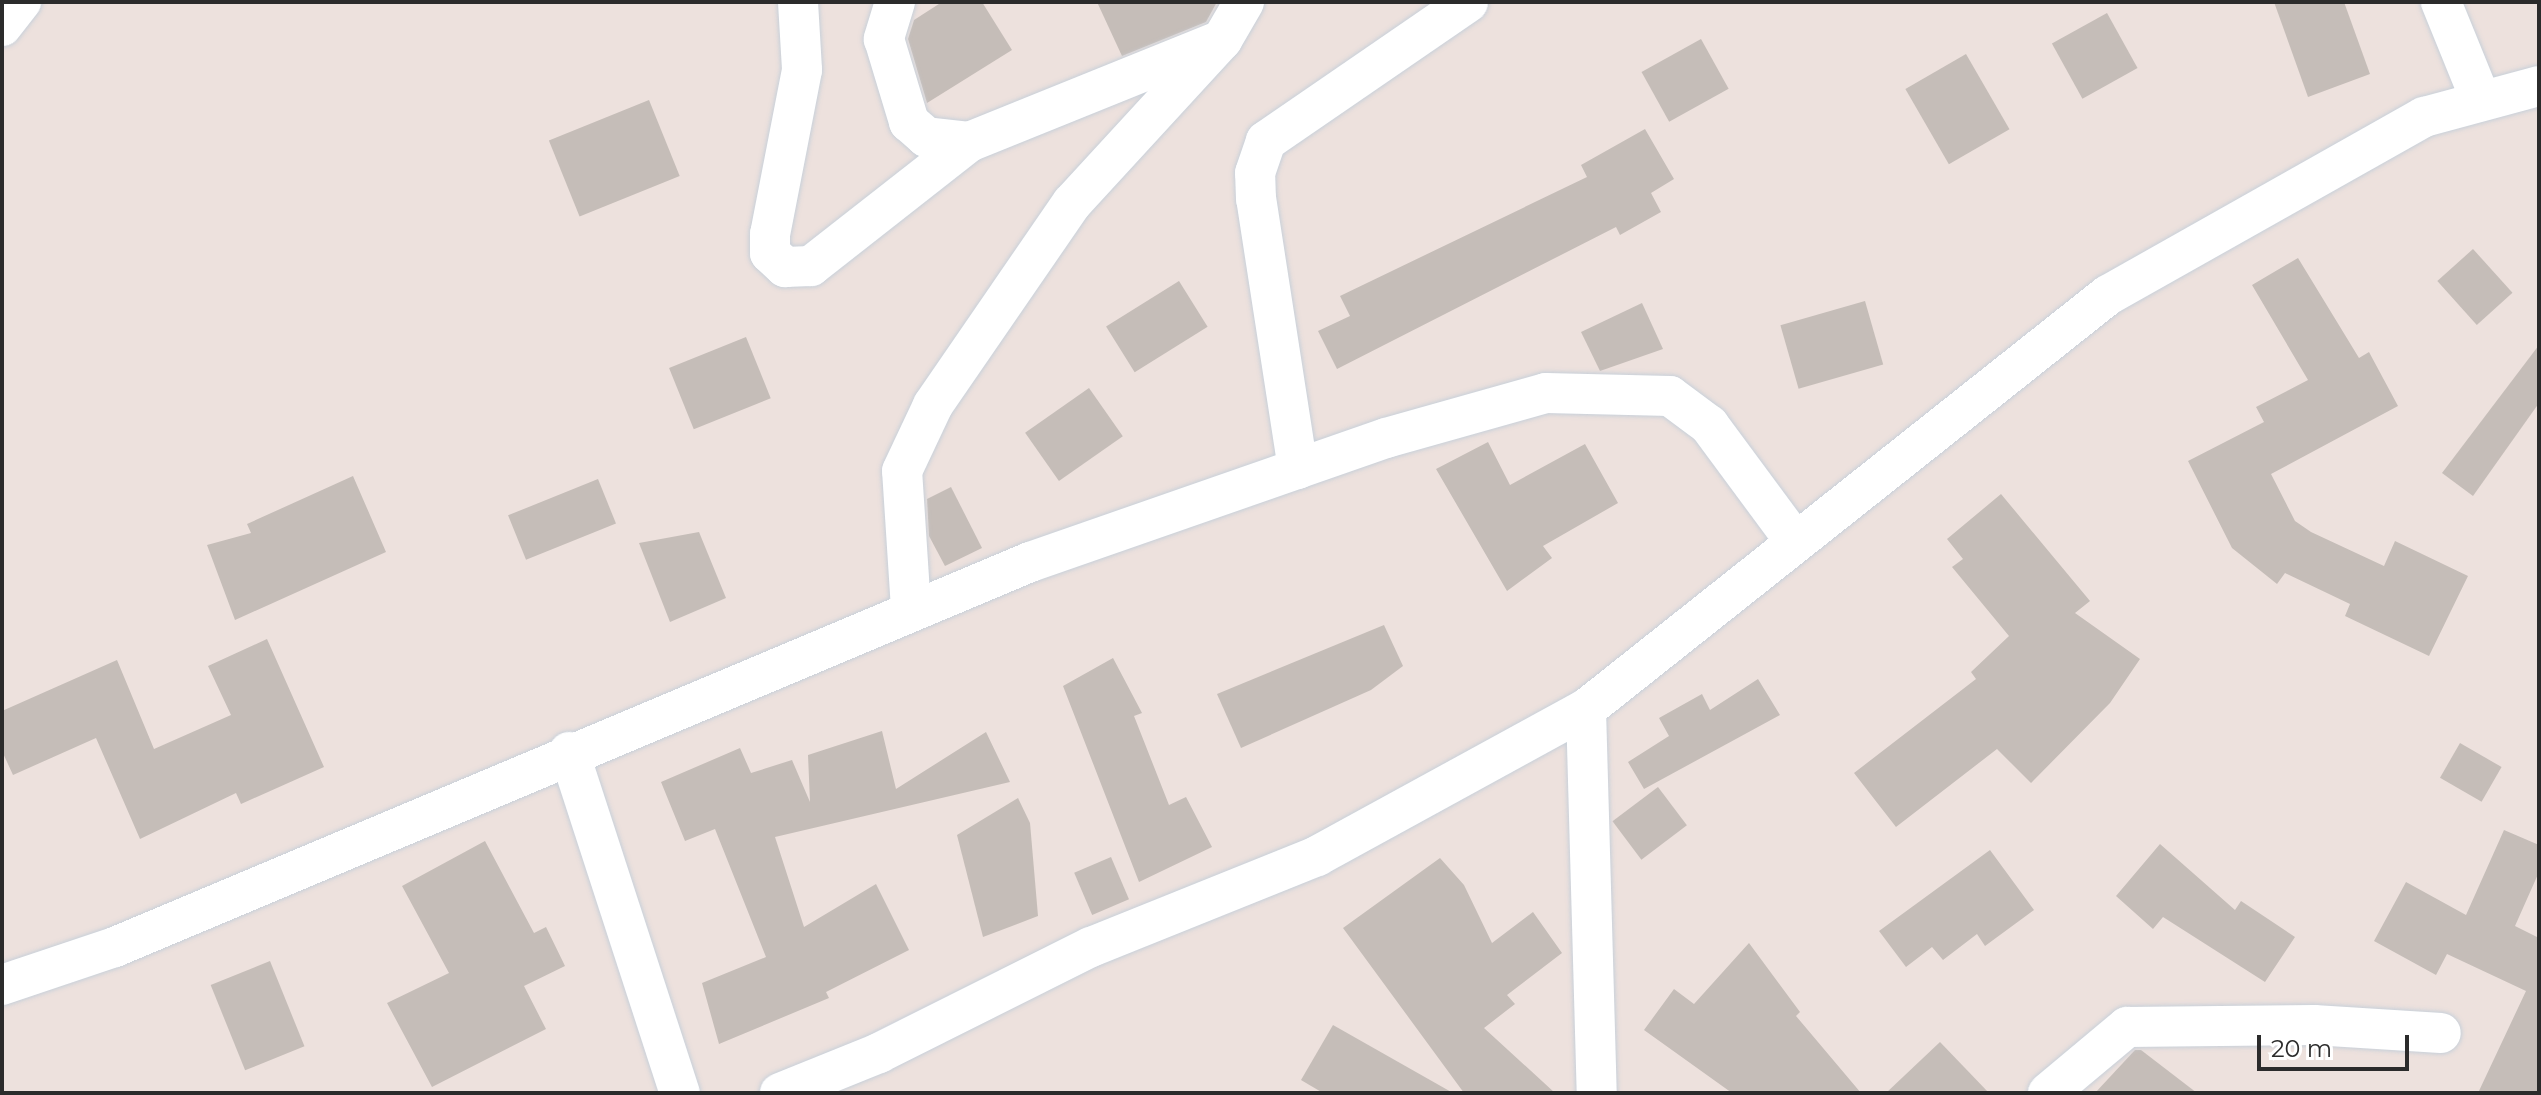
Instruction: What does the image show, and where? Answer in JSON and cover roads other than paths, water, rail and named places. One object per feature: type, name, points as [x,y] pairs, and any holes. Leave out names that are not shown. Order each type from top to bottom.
[{"type":"street","points":[[2,26],[21,2]]},
{"type":"street","points":[[798,2],[802,70],[770,234],[770,253],[785,267],[811,266],[969,142],[1222,40]]},
{"type":"street","points":[[895,2],[884,39],[909,122],[926,137],[969,142]]},
{"type":"street","points":[[911,609],[902,471],[933,405],[1072,203],[1222,40],[1244,2]]},
{"type":"street","points":[[1298,469],[1256,199],[1255,173],[1266,141],[1468,2]]},
{"type":"street","points":[[2441,2],[2480,98]]},
{"type":"street","points":[[780,1093],[879,1053],[1091,947],[1317,856],[1586,709],[1794,540],[2108,295],[2424,117],[2480,98],[2539,86]]},
{"type":"street","points":[[2,985],[115,947],[911,609],[1298,469],[1546,393],[1670,396],[1709,425],[1794,540]]},
{"type":"street","points":[[1586,709],[1597,1093]]},
{"type":"street","points":[[569,752],[680,1093]]},
{"type":"street","points":[[2048,1093],[2127,1027],[2314,1025],[2441,1033]]}]
